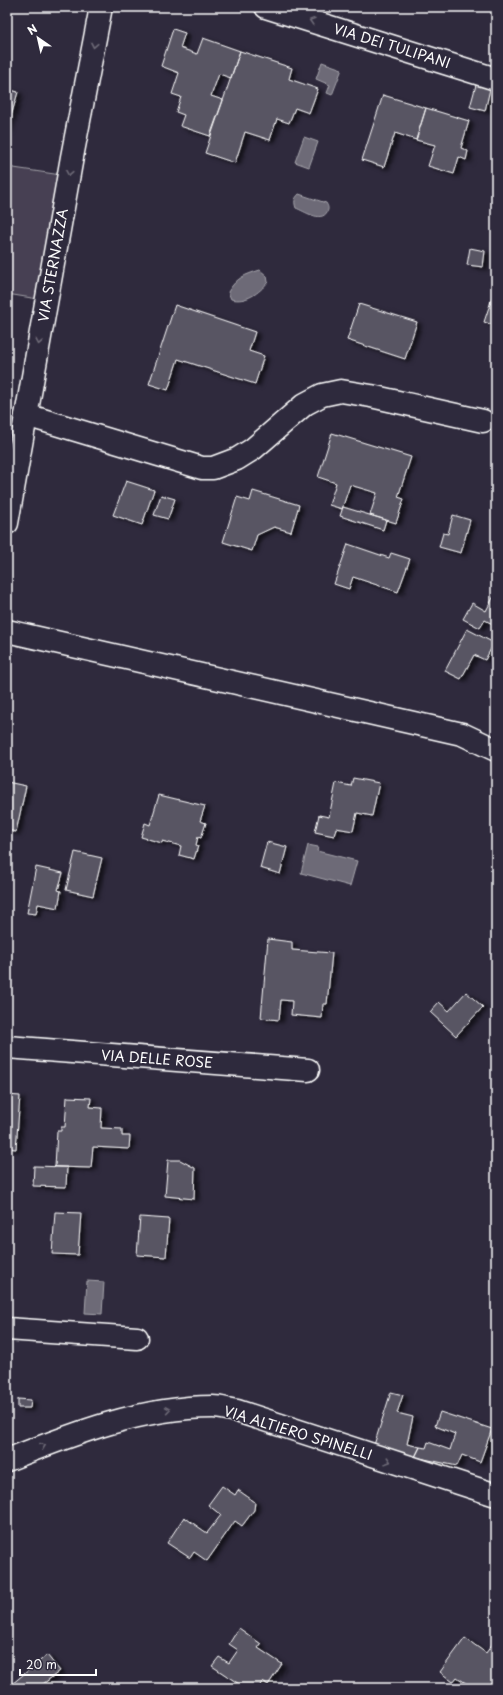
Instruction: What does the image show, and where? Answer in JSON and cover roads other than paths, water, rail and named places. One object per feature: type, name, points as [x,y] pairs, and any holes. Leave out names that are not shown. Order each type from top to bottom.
[{"type":"street","name":"VIA STERNAZZA","points":[[7,523],[72,157],[101,7]]},
{"type":"street","name":"VIA DEI TULIPANI","points":[[266,7],[496,79]]},
{"type":"street","points":[[26,415],[202,468],[213,468],[237,459],[253,449],[305,404],[322,395],[341,391],[371,396],[483,421]]},
{"type":"street","points":[[7,631],[462,734],[496,750]]},
{"type":"street","points":[[7,646],[252,702]]},
{"type":"street","name":"VIA DELLE ROSE","points":[[7,1047],[308,1070]]},
{"type":"street","points":[[7,1329],[137,1338]]},
{"type":"street","name":"VIA ALTIERO SPINELLI","points":[[7,1460],[47,1444],[110,1423],[170,1410],[214,1407],[237,1411],[496,1495]]}]
